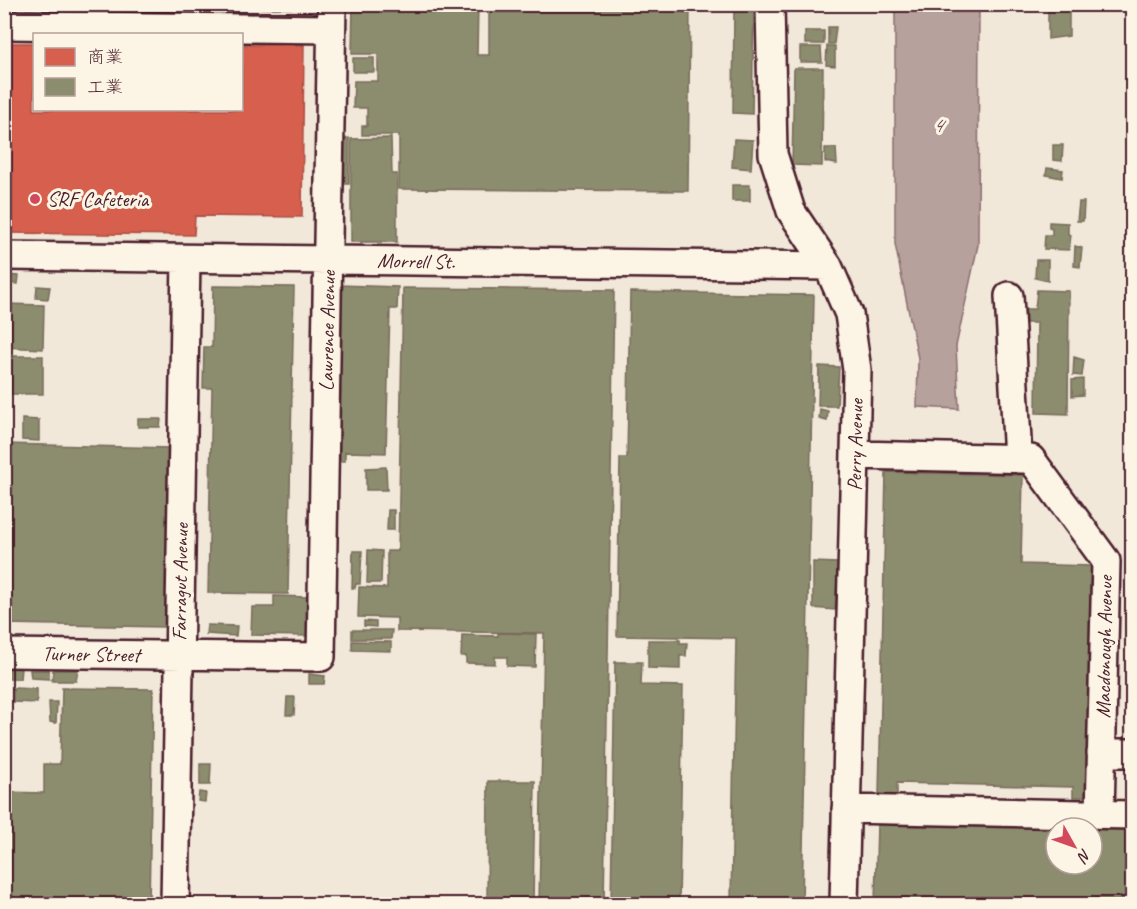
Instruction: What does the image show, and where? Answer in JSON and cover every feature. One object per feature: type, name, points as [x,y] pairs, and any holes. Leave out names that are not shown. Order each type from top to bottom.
[{"type":"street","name":"Perry Avenue","points":[[770,4],[773,154],[791,211],[828,266],[849,314],[856,370],[844,904]]},
{"type":"street","points":[[4,26],[332,17]]},
{"type":"street","name":"Lawrence Avenue","points":[[321,657],[332,17]]},
{"type":"street","name":"Morrell St.","points":[[4,256],[828,266]]},
{"type":"street","name":"Farragut Avenue","points":[[176,904],[186,259]]},
{"type":"street","points":[[1009,296],[1018,459]]},
{"type":"street","name":"Macdonough Avenue","points":[[855,455],[1031,459],[1106,561],[1101,753]]},
{"type":"street","name":"Turner Street","points":[[4,653],[321,657]]},
{"type":"street","points":[[1100,814],[1101,753],[1132,753]]},
{"type":"street","points":[[846,809],[1132,815]]},
{"type":"water","name":"4","points":[[895,5],[979,5],[978,245],[956,346],[959,409],[917,407],[918,358],[895,244]]},
{"type":"building: 商業","points":[[5,43],[33,43],[33,111],[243,111],[243,45],[304,45],[302,217],[195,216],[194,235],[4,233]]},
{"type":"building: 工業","points":[[26,4],[302,4],[302,8],[26,8]]},
{"type":"building: 工業","points":[[353,4],[478,4],[477,55],[489,55],[489,4],[690,4],[688,191],[399,189],[399,135],[362,135],[362,126],[367,126],[367,108],[353,108],[354,81],[378,81],[378,54],[352,54]]},
{"type":"building: 工業","points":[[734,4],[754,4],[752,114],[733,113]]},
{"type":"building: 工業","points":[[1048,4],[1069,4],[1069,36],[1048,39]]},
{"type":"building: 工業","points":[[828,27],[836,27],[834,44],[828,44]]},
{"type":"building: 工業","points":[[805,31],[824,31],[824,44],[805,44]]},
{"type":"building: 工業","points":[[827,46],[835,46],[835,66],[826,65]]},
{"type":"building: 工業","points":[[800,47],[821,47],[822,62],[800,62]]},
{"type":"building: 工業","points":[[353,58],[374,58],[374,72],[353,72]]},
{"type":"building: 工業","points":[[794,68],[823,68],[822,166],[792,165]]},
{"type":"building: 工業","points":[[349,138],[349,184],[342,184],[342,139]]},
{"type":"building: 工業","points":[[391,138],[392,174],[397,174],[397,242],[351,242],[351,139]]},
{"type":"building: 工業","points":[[734,139],[753,140],[751,169],[732,167]]},
{"type":"building: 工業","points":[[1053,145],[1063,145],[1062,161],[1053,160]]},
{"type":"building: 工業","points":[[825,148],[836,148],[837,164],[825,162]]},
{"type":"building: 工業","points":[[1047,168],[1063,170],[1062,178],[1046,175]]},
{"type":"building: 工業","points":[[732,185],[750,185],[750,201],[732,201]]},
{"type":"building: 工業","points":[[1079,202],[1084,202],[1083,221],[1077,221]]},
{"type":"building: 工業","points":[[1049,222],[1068,223],[1068,234],[1071,235],[1069,250],[1044,249],[1045,235],[1052,235]]},
{"type":"building: 工業","points":[[1075,246],[1082,248],[1080,267],[1074,266]]},
{"type":"building: 工業","points":[[1036,260],[1048,260],[1048,281],[1035,278]]},
{"type":"building: 工業","points":[[4,275],[19,276],[18,284],[4,283]]},
{"type":"building: 工業","points":[[339,285],[398,287],[397,309],[390,309],[386,453],[345,452],[345,461],[335,461]]},
{"type":"building: 工業","points":[[37,286],[50,287],[48,299],[36,298]]},
{"type":"building: 工業","points":[[213,286],[294,287],[288,594],[208,593],[212,388],[203,388],[204,347],[212,347]]},
{"type":"building: 工業","points":[[403,288],[614,290],[604,904],[539,904],[544,633],[397,631],[397,618],[358,617],[359,587],[387,588],[387,551],[398,551]]},
{"type":"building: 工業","points":[[1037,290],[1069,291],[1068,414],[1036,413],[1037,323],[1025,323],[1026,309],[1035,309]]},
{"type":"building: 工業","points":[[630,292],[814,295],[802,902],[731,901],[736,638],[617,636],[620,458],[627,458]]},
{"type":"building: 工業","points":[[4,304],[44,305],[43,349],[4,347]]},
{"type":"building: 工業","points":[[4,356],[43,356],[43,394],[4,394]]},
{"type":"building: 工業","points":[[1074,357],[1084,360],[1082,376],[1073,375]]},
{"type":"building: 工業","points":[[819,366],[839,367],[837,406],[818,406]]},
{"type":"building: 工業","points":[[1083,379],[1083,395],[1072,396],[1072,380]]},
{"type":"building: 工業","points":[[820,409],[828,411],[827,421],[819,419]]},
{"type":"building: 工業","points":[[22,419],[39,420],[39,441],[22,440]]},
{"type":"building: 工業","points":[[138,419],[161,419],[160,427],[138,427]]},
{"type":"building: 工業","points":[[4,444],[170,448],[165,627],[4,624]]},
{"type":"building: 工業","points":[[386,467],[387,490],[366,490],[366,468]]},
{"type":"building: 工業","points":[[886,472],[1023,475],[1021,564],[1091,566],[1086,797],[1073,797],[1073,787],[897,783],[897,795],[879,795]]},
{"type":"building: 工業","points":[[388,510],[394,510],[394,530],[387,530]]},
{"type":"building: 工業","points":[[368,550],[382,551],[381,583],[367,583]]},
{"type":"building: 工業","points":[[353,551],[362,551],[360,584],[356,584],[355,588],[352,588]]},
{"type":"building: 工業","points":[[813,562],[838,563],[835,610],[813,608]]},
{"type":"building: 工業","points":[[274,596],[308,597],[307,636],[251,635],[252,607],[274,607]]},
{"type":"building: 工業","points":[[364,621],[376,622],[376,627],[364,626]]},
{"type":"building: 工業","points":[[207,625],[237,626],[236,636],[206,634]]},
{"type":"building: 工業","points":[[352,630],[392,630],[391,639],[352,639]]},
{"type":"building: 工業","points":[[498,633],[536,634],[535,667],[507,666],[507,657],[495,657],[495,664],[466,663],[466,656],[461,656],[462,635],[498,636]]},
{"type":"building: 工業","points":[[648,640],[680,640],[680,643],[687,643],[686,656],[680,656],[680,669],[648,668]]},
{"type":"building: 工業","points":[[352,641],[391,642],[391,651],[352,650]]},
{"type":"building: 工業","points":[[615,662],[642,662],[641,685],[683,686],[679,904],[611,904]]},
{"type":"building: 工業","points":[[9,666],[21,668],[20,679],[8,679]]},
{"type":"building: 工業","points":[[30,670],[49,670],[49,679],[31,678]]},
{"type":"building: 工業","points":[[53,670],[78,670],[76,681],[52,681]]},
{"type":"building: 工業","points":[[309,674],[325,676],[324,684],[309,684]]},
{"type":"building: 工業","points":[[13,688],[37,689],[37,703],[13,702]]},
{"type":"building: 工業","points":[[62,688],[153,689],[149,904],[4,904],[4,792],[44,793],[44,764],[60,764]]},
{"type":"building: 工業","points":[[287,697],[295,697],[294,715],[286,715]]},
{"type":"building: 工業","points":[[49,702],[57,702],[56,723],[50,722]]},
{"type":"building: 工業","points":[[200,764],[211,764],[210,785],[200,785]]},
{"type":"building: 工業","points":[[488,781],[535,781],[533,904],[487,904]]},
{"type":"building: 工業","points":[[199,792],[206,793],[205,802],[198,801]]},
{"type":"building: 工業","points":[[877,822],[1044,826],[1044,876],[1104,876],[1104,827],[1132,828],[1132,904],[875,904]]},
{"type":"place","name":"SRF Cafeteria","points":[[35,199]]}]
